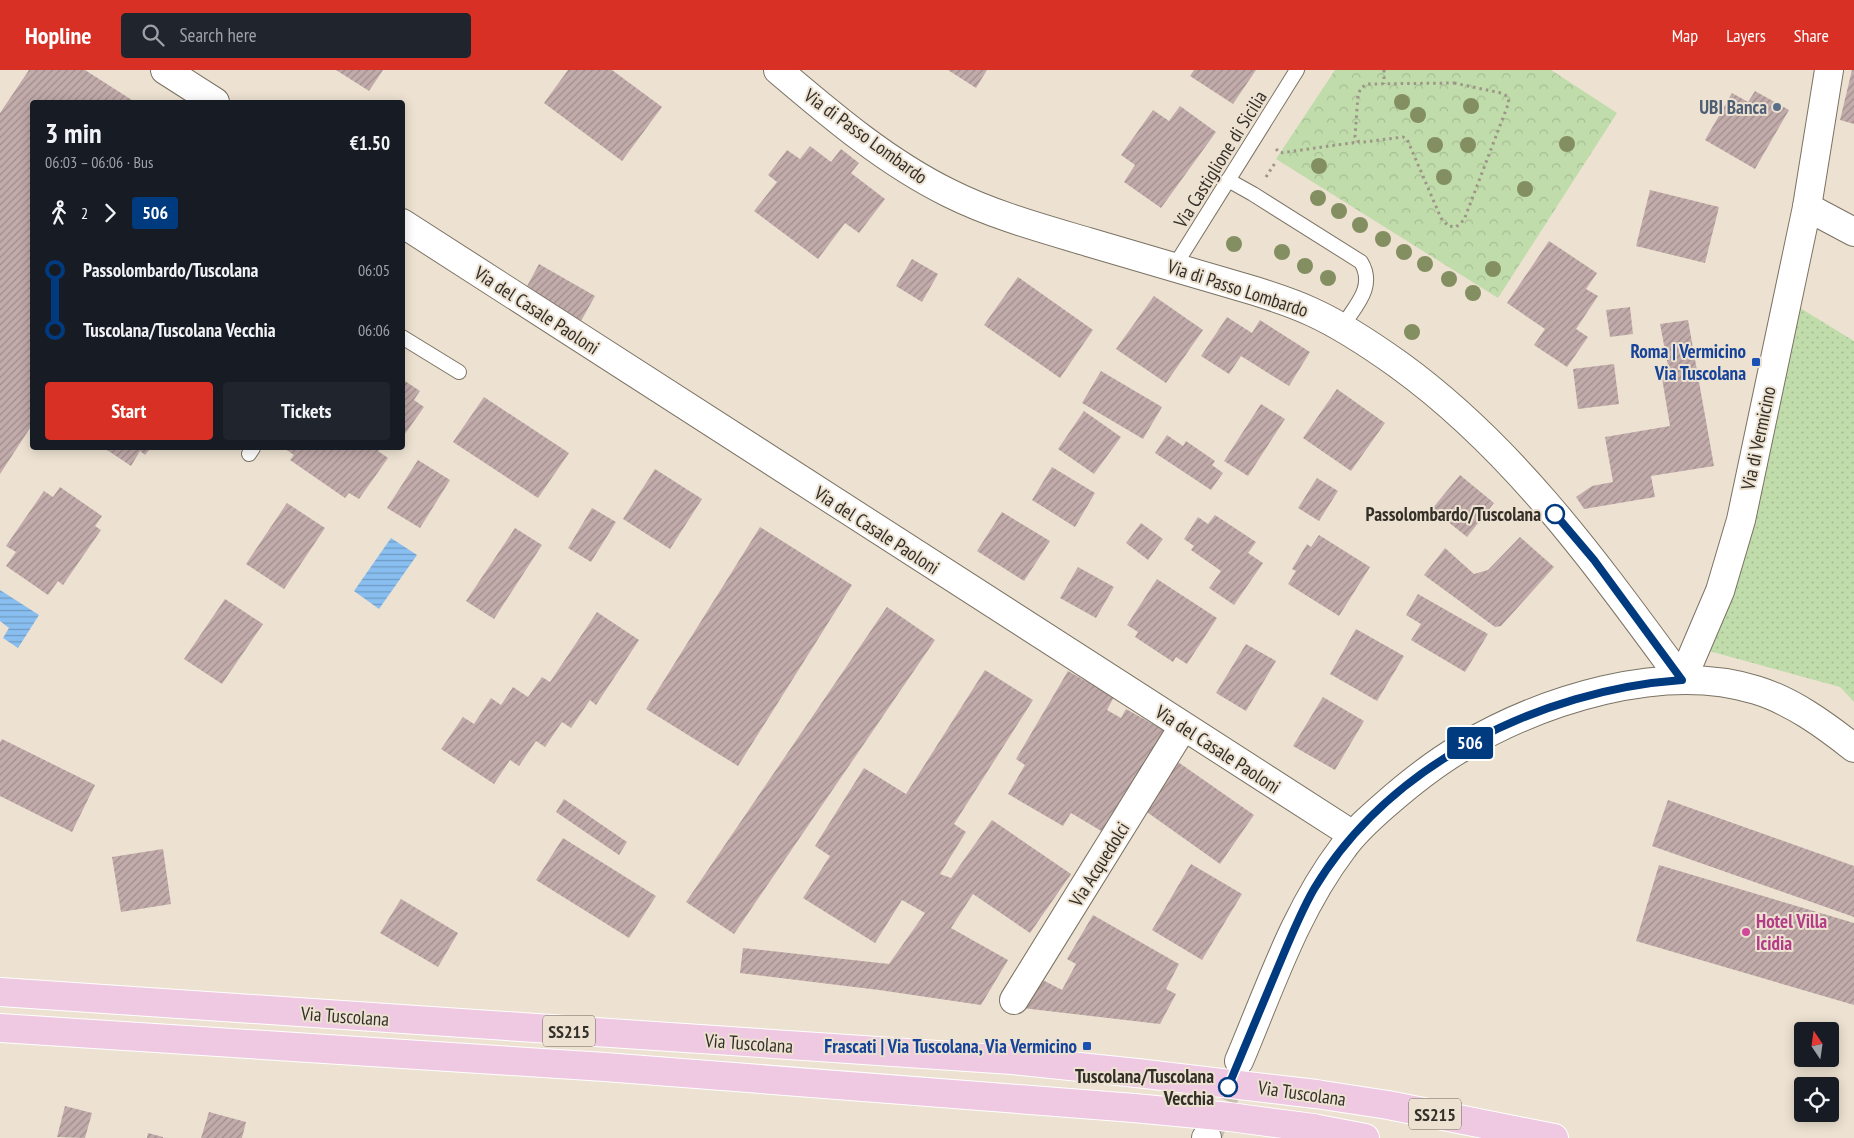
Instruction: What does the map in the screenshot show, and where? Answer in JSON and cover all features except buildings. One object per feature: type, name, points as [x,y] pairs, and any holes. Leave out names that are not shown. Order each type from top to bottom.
[{"type":"main road","name":"Via Tuscolana","points":[[0,992],[1012,1060],[1316,1094],[1388,1105],[1554,1138]]},
{"type":"main road","name":"Via Tuscolana","points":[[0,1028],[605,1067],[1134,1108],[1230,1117],[1313,1128],[1365,1138]]},
{"type":"street","points":[[165,70],[212,100]]},
{"type":"street","name":"Via di Passo Lombardo","points":[[778,70],[888,156],[947,192],[1002,216],[1280,299],[1312,312],[1371,344],[1429,388],[1479,431],[1516,469],[1594,560],[1682,680]]},
{"type":"street","name":"Via di Vermicino","points":[[1682,680],[1720,590],[1741,520],[1807,207],[1829,70]]},
{"type":"street","points":[[1807,207],[1854,232]]},
{"type":"street","name":"Via del Casale Paoloni","points":[[405,225],[1353,835]]},
{"type":"street","points":[[1239,1061],[1306,904],[1324,874],[1353,835],[1391,800],[1432,768],[1461,748],[1505,725],[1565,702],[1598,692],[1640,684],[1682,680],[1724,683],[1756,690],[1809,716],[1854,748]]},
{"type":"street","name":"Via Acquedolci","points":[[1014,1000],[1183,727]]},
{"type":"lane","name":"Via Castiglione di Sicilia","points":[[1174,267],[1297,70]]},
{"type":"lane","points":[[1228,180],[1361,262],[1366,271],[1367,282],[1364,292],[1342,327]]},
{"type":"lane","points":[[405,339],[459,372]]},
{"type":"path","points":[[1384,70],[1384,85]]},
{"type":"path","points":[[1276,150],[1280,153],[1359,142],[1407,138],[1441,218],[1448,226],[1456,227],[1464,220],[1509,102],[1507,96],[1454,83],[1367,84],[1361,88],[1358,95],[1355,137],[1359,142]]},
{"type":"path","points":[[1263,181],[1275,162]]},
{"type":"green space","points":[[1335,70],[1551,70],[1617,113],[1498,298],[1276,159]]},
{"type":"green space","points":[[1787,300],[1854,341],[1854,702],[1840,687],[1709,651]]},
{"type":"water","points":[[391,538],[417,555],[379,609],[354,591]]},
{"type":"water","points":[[0,590],[39,615],[18,648],[3,638],[9,628],[0,621]]},
{"type":"tunnel","points":[[1207,1138],[1239,1062]]},
{"type":"bus line","name":"506","points":[[1228,1087],[1299,918],[1314,889],[1353,835],[1378,811],[1418,778],[1461,748],[1528,715],[1598,692],[1661,681],[1682,680],[1594,560],[1555,514]]},
{"type":"place","name":"UBI Banca","points":[[1777,107]]},
{"type":"place","name":"Roma | Vermicino Via Tuscolana","points":[[1756,362]]},
{"type":"place","name":"Passolombardo/Tuscolana","points":[[1555,514]]},
{"type":"place","name":"Hotel Villa Icidia","points":[[1746,932]]},
{"type":"place","name":"Frascati | Via Tuscolana, Via Vermicino","points":[[1087,1046]]},
{"type":"place","name":"Tuscolana/Tuscolana Vecchia","points":[[1228,1087]]}]
